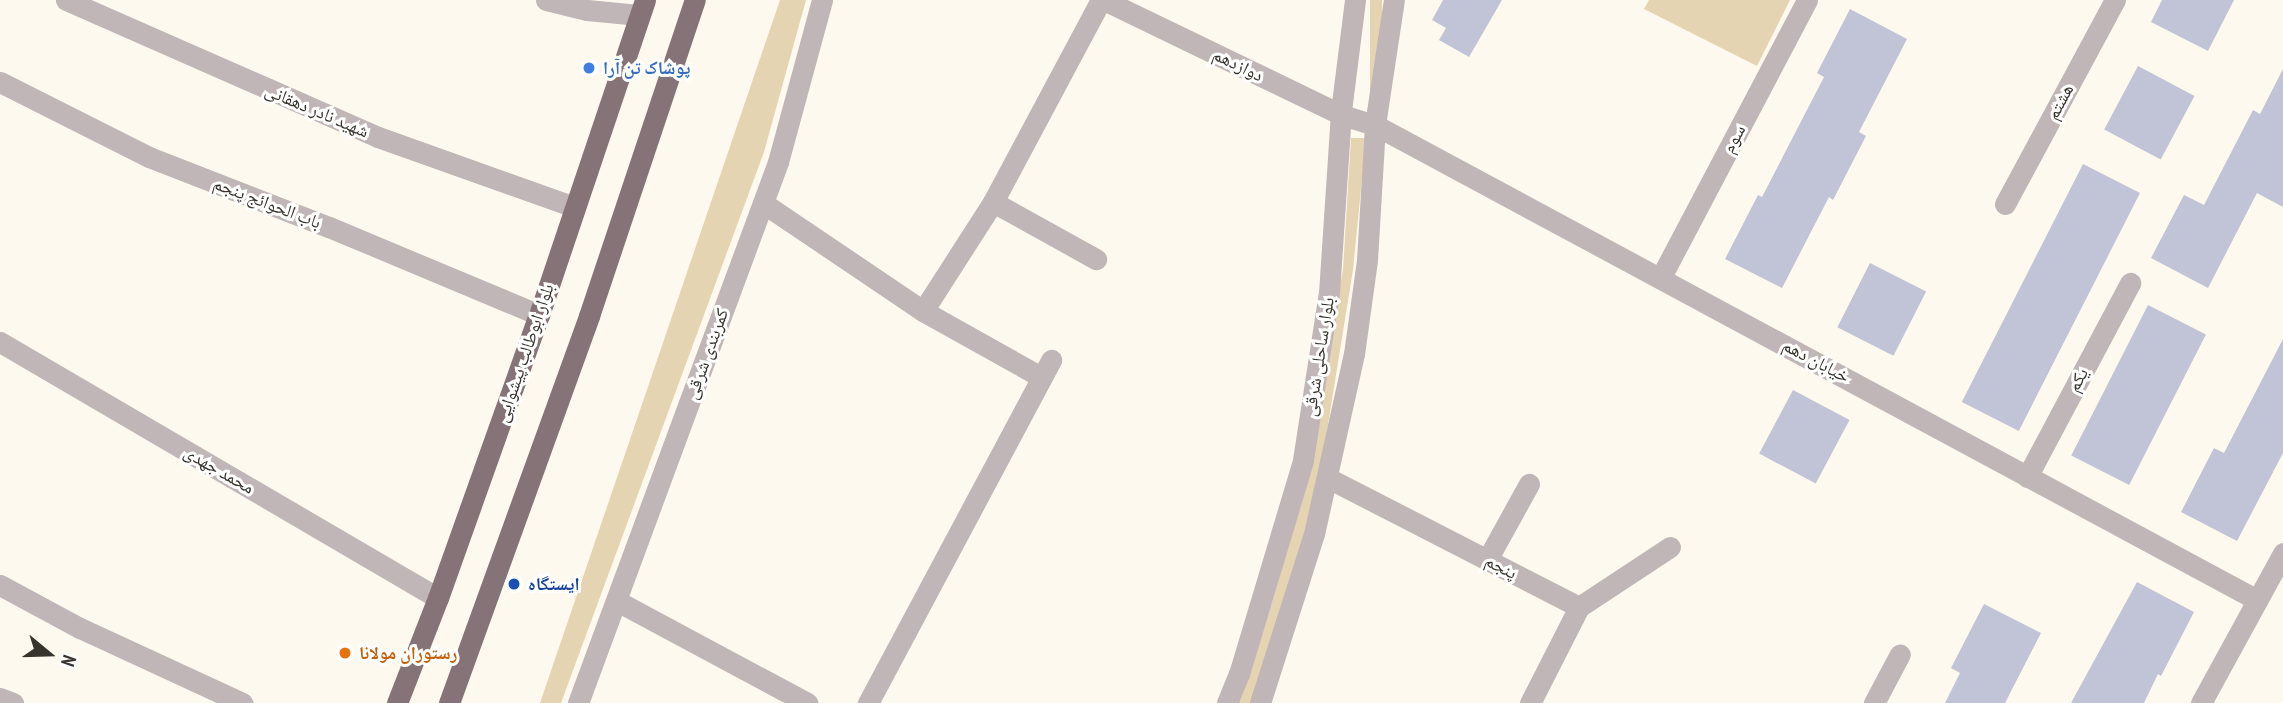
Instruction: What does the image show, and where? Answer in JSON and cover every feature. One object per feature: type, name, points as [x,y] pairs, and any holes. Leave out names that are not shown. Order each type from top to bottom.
[{"type":"highway","points":[[449,703],[589,316],[695,0]]},
{"type":"highway","name":"بلوار ابوطالب پیشوایی","points":[[397,703],[438,598],[539,315],[642,8]]},
{"type":"street","name":"شهید نادر دهقانی","points":[[66,0],[378,137],[575,206]]},
{"type":"street","points":[[546,0],[587,10],[642,8]]},
{"type":"street","name":"کمربندی شرقی","points":[[578,703],[778,162],[822,0]]},
{"type":"street","points":[[923,311],[993,202],[1103,0]]},
{"type":"street","name":"دوازدهم","points":[[1103,0],[1342,115],[1375,125]]},
{"type":"street","name":"بلوار ساحلی شرقی","points":[[1227,703],[1239,674],[1303,460],[1329,293],[1342,115],[1356,0]]},
{"type":"street","name":"بلوار ساحلی شرقی","points":[[1260,703],[1314,534],[1354,354],[1367,260],[1375,125],[1394,0]]},
{"type":"street","name":"سوم","points":[[1661,277],[1807,0]]},
{"type":"street","name":"هشتم","points":[[2005,204],[2115,0]]},
{"type":"street","name":"باب الحوائج پنجم","points":[[0,82],[149,157],[329,227],[539,315]]},
{"type":"street","name":"خیابان دهم","points":[[1375,125],[2257,600]]},
{"type":"street","points":[[993,202],[1096,259]]},
{"type":"street","points":[[763,203],[923,311],[1046,369],[868,703]]},
{"type":"street","name":"یکم","points":[[2027,477],[2130,283]]},
{"type":"street","name":"محمد جهدی","points":[[0,342],[438,598]]},
{"type":"street","name":"پنجم","points":[[1328,478],[1579,607]]},
{"type":"street","points":[[1487,560],[1529,484]]},
{"type":"street","points":[[1530,703],[1579,607],[1670,547]]},
{"type":"street","points":[[2201,703],[2283,553]]},
{"type":"street","points":[[0,585],[80,628],[242,703]]},
{"type":"street","points":[[617,601],[807,703]]},
{"type":"street","points":[[1874,703],[1900,654]]},
{"type":"street","points":[[0,698],[13,703]]},
{"type":"shaded area","points":[[780,0],[806,0],[764,152],[561,703],[540,703]]},
{"type":"shaded area","points":[[1370,0],[1382,0],[1382,96],[1370,96]]},
{"type":"shaded area","points":[[1649,0],[1790,0],[1757,66],[1644,9]]},
{"type":"shaded area","points":[[1351,138],[1366,138],[1353,270],[1319,480],[1283,609],[1251,703],[1238,703],[1272,603],[1308,476],[1343,269]]},
{"type":"building","points":[[1443,0],[1502,0],[1469,57],[1439,40],[1446,28],[1432,20]]},
{"type":"building","points":[[2162,0],[2234,0],[2208,51],[2151,22]]},
{"type":"building","points":[[1850,9],[1907,39],[1859,132],[1866,136],[1833,200],[1829,197],[1782,288],[1725,259],[1758,195],[1762,197],[1824,77],[1817,73]]},
{"type":"building","points":[[2138,66],[2195,96],[2161,160],[2104,130]]},
{"type":"building","points":[[2283,69],[2283,207],[2257,193],[2208,288],[2151,258],[2184,195],[2204,205],[2253,110],[2260,114]]},
{"type":"building","points":[[2083,164],[2140,193],[2019,431],[1962,402]]},
{"type":"building","points":[[1870,263],[1926,292],[1893,356],[1837,327]]},
{"type":"building","points":[[2148,305],[2206,335],[2129,485],[2071,456]]},
{"type":"building","points":[[2283,339],[2283,453],[2237,541],[2181,512],[2214,448],[2224,453]]},
{"type":"building","points":[[1793,390],[1850,420],[1816,484],[1759,454]]},
{"type":"building","points":[[2137,582],[2194,612],[2161,676],[2158,674],[2144,703],[2071,703]]},
{"type":"building","points":[[1984,604],[2041,633],[2005,703],[1945,703],[1960,673],[1951,668]]},
{"type":"place","name":"پوشاک تن آرا","points":[[589,68]]},
{"type":"place","name":"ایستگاه","points":[[514,584]]},
{"type":"place","name":"رستوران مولانا","points":[[345,653]]}]
